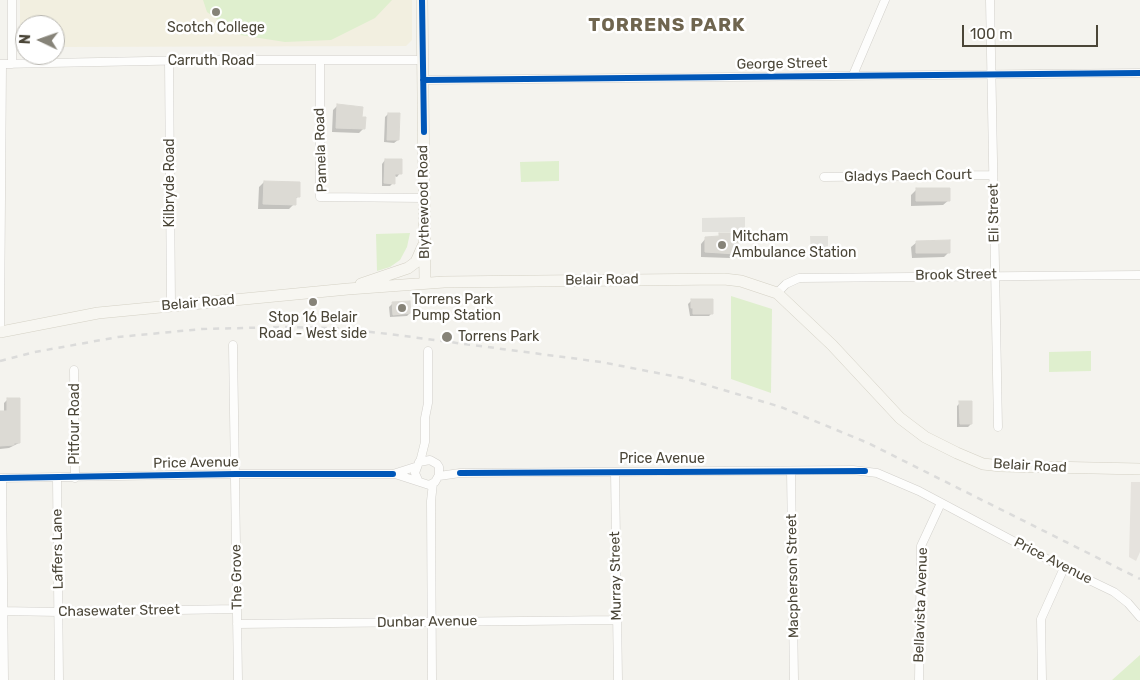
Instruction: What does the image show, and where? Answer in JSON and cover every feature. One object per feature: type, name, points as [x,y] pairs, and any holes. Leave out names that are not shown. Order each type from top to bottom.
[{"type":"main road","name":"Blythewood Road","points":[[422,0],[425,283]]},
{"type":"main road","points":[[348,289],[408,268],[416,262],[426,236]]},
{"type":"main road","name":"Belair Road","points":[[0,330],[98,313],[425,283],[724,279],[754,284],[777,292],[832,345],[900,418],[925,437],[956,454],[983,464],[1001,466],[1140,469]]},
{"type":"street","points":[[12,0],[12,64]]},
{"type":"street","points":[[853,75],[885,0]]},
{"type":"street","name":"Eli Street","points":[[990,0],[998,427]]},
{"type":"street","name":"Carruth Road","points":[[1,64],[169,60],[423,60]]},
{"type":"street","name":"Kilbryde Road","points":[[169,60],[171,305]]},
{"type":"street","name":"Pamela Road","points":[[320,61],[320,197],[424,198]]},
{"type":"street","points":[[0,330],[1,64]]},
{"type":"street","name":"George Street","points":[[424,80],[1140,73]]},
{"type":"street","name":"Gladys Paech Court","points":[[824,177],[993,175]]},
{"type":"street","name":"Brook Street","points":[[777,292],[786,284],[799,278],[1140,275]]},
{"type":"street","name":"The Grove","points":[[233,345],[238,680]]},
{"type":"street","points":[[428,351],[428,403],[425,418],[425,442],[415,473],[418,480],[433,481]]},
{"type":"street","name":"Pitfour Road","points":[[74,370],[75,478]]},
{"type":"street","points":[[425,442],[433,461],[439,467],[433,481],[430,501],[432,680]]},
{"type":"street","points":[[418,465],[426,459],[433,461]]},
{"type":"street","name":"Price Avenue","points":[[393,474],[418,465]]},
{"type":"street","name":"Price Avenue","points":[[439,467],[460,473]]},
{"type":"street","name":"Price Avenue","points":[[433,481],[460,473],[854,470],[877,473],[919,491],[1064,568],[1114,592],[1128,603],[1140,617]]},
{"type":"street","name":"Macpherson Street","points":[[791,471],[794,680]]},
{"type":"street","name":"Murray Street","points":[[615,472],[618,680]]},
{"type":"street","name":"Price Avenue","points":[[1,478],[236,474],[393,474],[418,480]]},
{"type":"street","points":[[1,478],[4,680]]},
{"type":"street","name":"Laffers Lane","points":[[57,478],[59,680]]},
{"type":"street","name":"Bellavista Avenue","points":[[919,680],[921,546],[941,503]]},
{"type":"street","points":[[1042,680],[1041,619],[1064,568]]},
{"type":"street","name":"Chasewater Street","points":[[2,611],[237,609]]},
{"type":"street","name":"Dunbar Avenue","points":[[237,624],[617,620]]},
{"type":"shaded area","name":"Scotch College","points":[[20,0],[412,0],[412,40],[406,46],[65,47],[65,15],[20,15]]},
{"type":"shaded area","points":[[745,217],[745,232],[702,232],[702,218]]},
{"type":"shaded area","points":[[810,236],[828,236],[828,254],[811,255]]},
{"type":"shaded area","points":[[1131,482],[1140,482],[1140,552],[1136,561],[1129,557]]},
{"type":"green space","points":[[203,0],[392,0],[375,18],[331,40],[285,42],[240,35],[207,12]]},
{"type":"green space","points":[[559,161],[559,181],[521,182],[520,162]]},
{"type":"green space","points":[[410,233],[407,247],[400,260],[390,267],[377,271],[376,234]]},
{"type":"green space","points":[[731,296],[772,309],[771,393],[731,379]]},
{"type":"green space","points":[[1091,351],[1091,371],[1049,372],[1049,352]]},
{"type":"green space","points":[[1140,655],[1140,680],[1112,680]]},
{"type":"building","points":[[337,104],[363,107],[362,117],[366,117],[365,129],[336,128]]},
{"type":"building","points":[[388,113],[400,113],[399,140],[387,140]]},
{"type":"building","points":[[385,159],[402,159],[402,174],[395,174],[395,184],[384,183]]},
{"type":"building","points":[[264,181],[300,182],[300,197],[296,197],[296,205],[263,204]]},
{"type":"building","points":[[916,188],[950,188],[950,201],[916,201]]},
{"type":"building","name":"Mitcham Ambulance Station","points":[[719,233],[736,233],[736,236],[738,236],[738,252],[736,254],[705,252],[705,237],[719,236]]},
{"type":"building","points":[[950,240],[950,253],[916,253],[916,241]]},
{"type":"building","points":[[691,299],[713,299],[713,314],[693,314]]},
{"type":"building","name":"Torrens Park Pump Station","points":[[410,301],[411,313],[393,315],[392,302]]},
{"type":"building","points":[[7,398],[20,398],[20,443],[0,446],[0,411],[7,411]]},
{"type":"building","points":[[959,401],[972,401],[972,424],[960,424]]},
{"type":"railway","points":[[0,361],[35,352],[118,337],[202,329],[284,327],[333,328],[389,334],[601,362],[683,378],[781,407],[868,443],[1140,579]]},
{"type":"cycle path","points":[[422,0],[424,132]]},
{"type":"cycle path","points":[[423,80],[1140,73]]},
{"type":"cycle path","points":[[460,473],[865,471]]},
{"type":"cycle path","points":[[0,478],[236,474],[393,474]]},
{"type":"place","name":"Scotch College","points":[[216,12]]},
{"type":"place","name":"Mitcham Ambulance Station","points":[[722,245]]},
{"type":"place","name":"Stop 16 Belair Road - West side","points":[[313,302]]},
{"type":"place","name":"Torrens Park Pump Station","points":[[402,308]]},
{"type":"place","name":"Torrens Park","points":[[447,337]]},
{"type":"district","name":"TORRENS PARK","points":[[667,26]]}]
